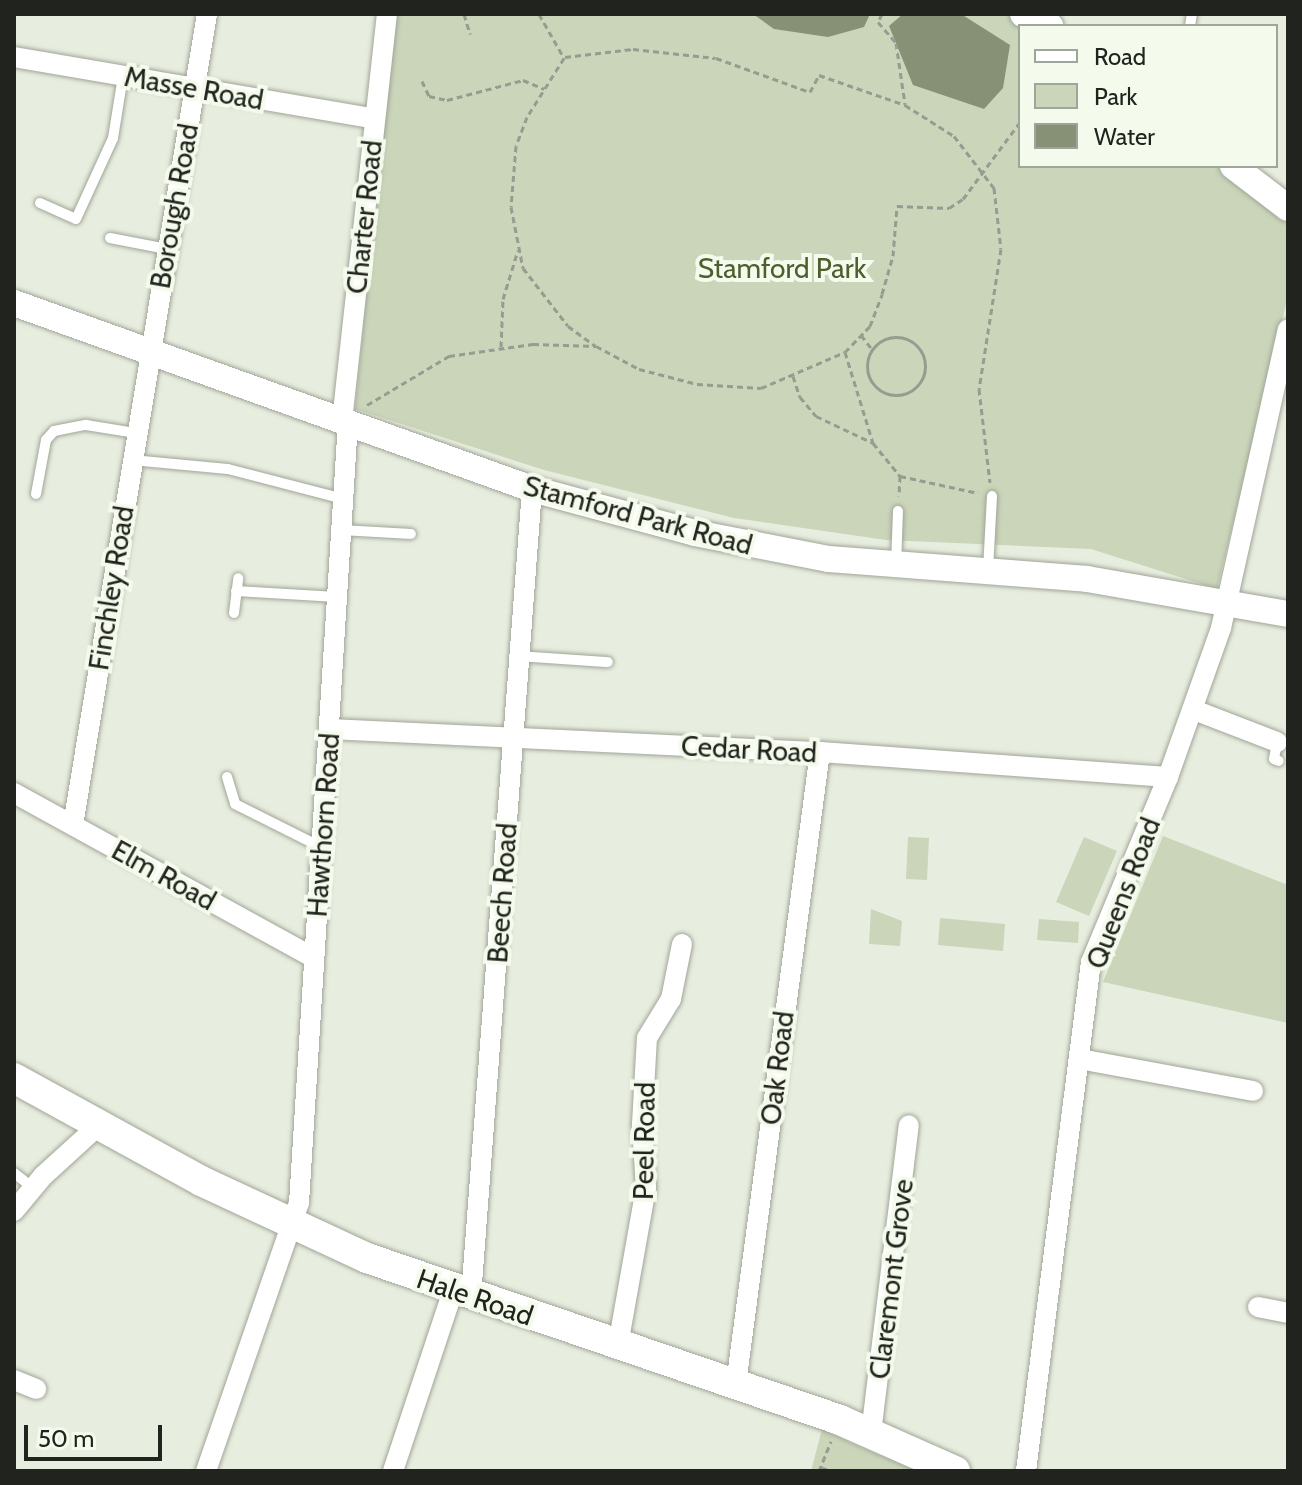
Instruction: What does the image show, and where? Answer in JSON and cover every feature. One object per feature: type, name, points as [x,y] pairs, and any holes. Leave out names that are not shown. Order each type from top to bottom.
[{"type":"main road","name":"Hale Road","points":[[14,1078],[98,1126],[294,1226],[462,1294],[840,1420],[955,1471]]},
{"type":"street","name":"Borough Road","points":[[150,350],[207,14]]},
{"type":"street","name":"Charter Road","points":[[345,418],[387,14]]},
{"type":"street","name":"Masse Road","points":[[14,57],[375,119]]},
{"type":"street","points":[[1236,168],[1288,208]]},
{"type":"street","name":"Stamford Park Road","points":[[14,303],[345,418],[532,489],[769,549],[896,565],[1087,579],[1288,614]]},
{"type":"street","name":"Queens Road","points":[[1026,1471],[1091,962],[1194,710],[1226,604],[1288,329]]},
{"type":"street","name":"Finchley Road","points":[[73,825],[150,350]]},
{"type":"street","name":"Hawthorn Road","points":[[206,1471],[294,1226],[344,499],[345,418]]},
{"type":"street","name":"Beech Road","points":[[393,1471],[462,1294],[513,739],[532,489]]},
{"type":"street","points":[[1194,710],[1278,751]]},
{"type":"street","name":"Cedar Road","points":[[329,729],[820,752],[1168,777]]},
{"type":"street","name":"Oak Road","points":[[736,1384],[820,752]]},
{"type":"street","name":"Elm Road","points":[[14,793],[314,958]]},
{"type":"street","name":"Peel Road","points":[[618,1345],[646,1188],[642,1124],[647,1038],[671,999],[682,944]]},
{"type":"street","points":[[1079,1059],[1253,1091]]},
{"type":"street","name":"Claremont Grove","points":[[871,1433],[909,1125]]},
{"type":"street","points":[[14,1211],[32,1187],[98,1126]]},
{"type":"street","points":[[1258,1307],[1288,1313]]},
{"type":"street","points":[[14,1380],[36,1389]]},
{"type":"lane","points":[[40,203],[76,219],[113,138],[123,76]]},
{"type":"lane","points":[[110,238],[167,249]]},
{"type":"lane","points":[[36,494],[48,435],[77,425],[136,433]]},
{"type":"lane","points":[[132,460],[228,469],[344,499]]},
{"type":"lane","points":[[988,572],[992,496]]},
{"type":"lane","points":[[896,565],[898,511]]},
{"type":"lane","points":[[342,530],[411,534]]},
{"type":"lane","points":[[234,613],[238,578]]},
{"type":"lane","points":[[236,591],[337,597]]},
{"type":"lane","points":[[519,656],[608,662]]},
{"type":"lane","points":[[227,777],[235,804],[321,847]]},
{"type":"lane","points":[[14,1173],[32,1187]]},
{"type":"path","points":[[464,14],[470,34]]},
{"type":"path","points":[[539,14],[564,58]]},
{"type":"path","points":[[882,14],[878,22],[896,43],[907,88],[905,105]]},
{"type":"path","points":[[845,352],[873,443],[900,476],[992,496],[979,389],[1001,249],[994,188],[985,171],[954,136],[905,105],[819,75],[810,92],[716,58],[633,49],[564,58],[527,117],[511,176],[518,250],[523,268],[568,326],[596,346],[639,369],[697,384],[761,388],[845,352],[870,326],[893,256],[897,206],[949,208],[985,171],[1018,125]]},
{"type":"path","points":[[422,81],[429,96],[447,100],[523,80],[544,89]]},
{"type":"path","points":[[501,347],[503,299],[518,250]]},
{"type":"path","points":[[861,335],[872,349],[869,377],[881,391],[899,395],[922,380],[925,361],[916,344],[898,337],[872,349]]},
{"type":"path","points":[[345,418],[449,356],[501,347],[596,346]]},
{"type":"path","points":[[793,376],[800,397],[816,416],[873,443]]},
{"type":"path","points":[[898,511],[900,476]]},
{"type":"path","points":[[837,1471],[820,1469],[840,1420]]},
{"type":"green space","name":"Stamford Park","points":[[395,14],[1010,14],[1025,24],[1018,24],[1018,168],[1222,168],[1288,219],[1288,296],[1217,589],[1091,549],[886,540],[734,518],[544,470],[355,409]]},
{"type":"green space","points":[[1163,836],[1288,885],[1288,1023],[1103,982]]},
{"type":"green space","points":[[908,837],[929,838],[927,880],[906,879]]},
{"type":"green space","points":[[1084,837],[1117,851],[1089,916],[1056,902]]},
{"type":"green space","points":[[871,909],[902,921],[900,946],[869,944]]},
{"type":"green space","points":[[940,918],[1005,924],[1003,951],[938,945]]},
{"type":"green space","points":[[1039,919],[1079,922],[1078,943],[1037,940]]},
{"type":"green space","points":[[822,1429],[858,1446],[917,1471],[811,1471]]},
{"type":"water","points":[[753,14],[870,14],[864,27],[828,37],[774,29]]},
{"type":"water","points":[[903,14],[961,14],[1010,45],[1003,88],[984,109],[913,85],[889,26]]}]
